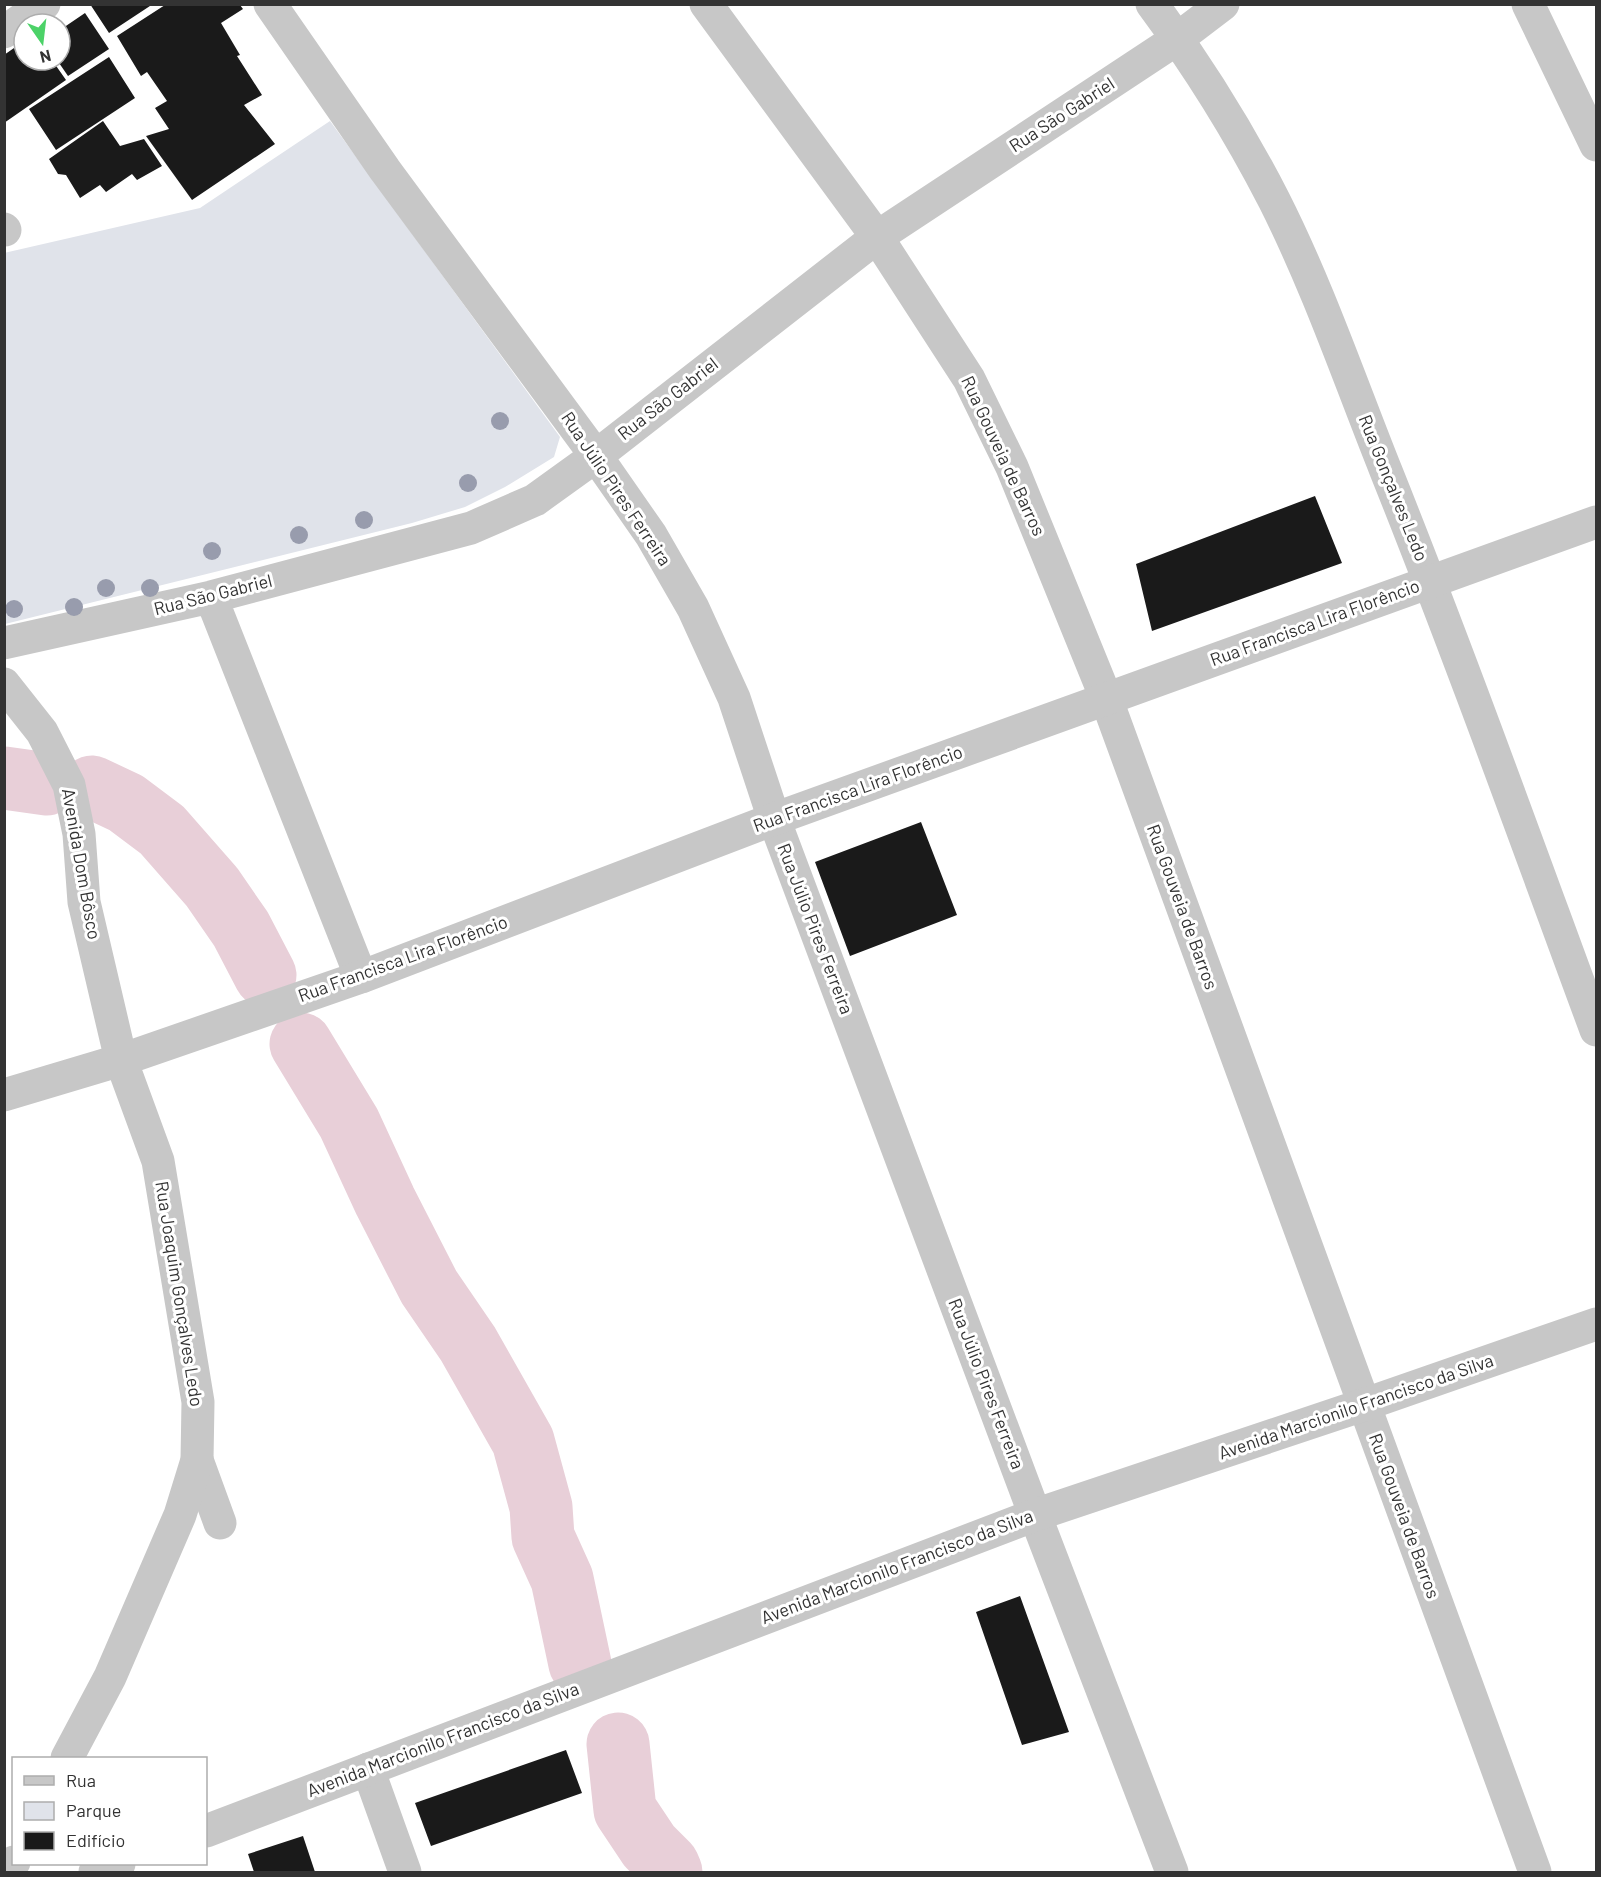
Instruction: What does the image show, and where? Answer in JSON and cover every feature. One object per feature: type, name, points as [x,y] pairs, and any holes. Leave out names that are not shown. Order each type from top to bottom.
[{"type":"street","points":[[4,32],[44,4]]},
{"type":"street","name":"Rua Júlio Pires Ferreira","points":[[270,4],[385,170],[596,456],[651,535],[693,608],[734,698],[774,819],[1035,1515],[1172,1872]]},
{"type":"street","name":"Rua Gouveia de Barros","points":[[706,4],[877,237],[969,379],[1012,467],[1106,698],[1535,1872]]},
{"type":"street","name":"Rua Gonçalves Ledo","points":[[1152,4],[1178,39],[1274,201],[1314,290],[1430,582],[1596,1030]]},
{"type":"street","name":"Rua São Gabriel","points":[[4,643],[211,597],[471,528],[535,501],[877,237],[1178,39],[1223,4]]},
{"type":"street","points":[[1528,4],[1596,145]]},
{"type":"street","name":"Rua Francisca Lira Florêncio","points":[[4,1095],[121,1060],[361,977],[774,819],[1596,522]]},
{"type":"street","points":[[211,597],[361,977]]},
{"type":"street","name":"Avenida Dom Bôsco","points":[[4,684],[42,732],[69,785],[79,834],[84,902],[121,1060]]},
{"type":"street","name":"Rua Joaquim Gonçalves Ledo","points":[[68,1757],[119,1655],[180,1515],[197,1460],[198,1402],[158,1161],[121,1060]]},
{"type":"street","name":"Avenida Marcionilo Francisco da Silva","points":[[207,1831],[1035,1515],[1363,1406],[1596,1324]]},
{"type":"street","points":[[197,1460],[220,1523]]},
{"type":"street","points":[[368,1769],[405,1872]]},
{"type":"street","points":[[95,1872],[114,1865]]},
{"type":"green space","points":[[330,121],[560,437],[554,457],[505,487],[465,507],[412,523],[5,624],[4,253],[200,208]]},
{"type":"building","points":[[90,4],[153,4],[109,33]]},
{"type":"building","points":[[165,5],[240,5],[243,9],[221,23],[240,55],[237,56],[262,95],[244,105],[275,144],[192,200],[146,136],[169,129],[155,108],[167,101],[147,72],[141,76],[117,36]]},
{"type":"building","points":[[85,13],[109,49],[68,76],[65,72],[72,72],[72,22]]},
{"type":"building","points":[[12,49],[12,72],[60,72],[66,80],[4,123],[4,55]]},
{"type":"building","points":[[109,57],[135,98],[56,150],[29,109]]},
{"type":"building","points":[[103,121],[120,146],[144,139],[162,166],[137,180],[132,174],[106,192],[100,185],[80,198],[66,175],[58,174],[49,159]]},
{"type":"building","points":[[1315,496],[1342,563],[1152,631],[1136,564]]},
{"type":"building","points":[[921,822],[957,915],[850,956],[815,862]]},
{"type":"building","points":[[1020,1596],[1069,1732],[1022,1745],[976,1612]]},
{"type":"building","points":[[566,1750],[582,1793],[431,1846],[415,1803]]},
{"type":"building","points":[[303,1836],[315,1872],[254,1872],[248,1854]]},
{"type":"waterway","points":[[4,778],[47,784]]},
{"type":"waterway","points":[[92,787],[126,803],[162,830],[212,887],[241,929],[265,975]]},
{"type":"waterway","points":[[301,1044],[349,1123],[385,1201],[429,1287],[468,1344],[523,1441],[541,1507],[543,1537],[562,1579],[580,1664]]},
{"type":"waterway","points":[[618,1744],[625,1810],[649,1846],[668,1865],[671,1872]]}]
